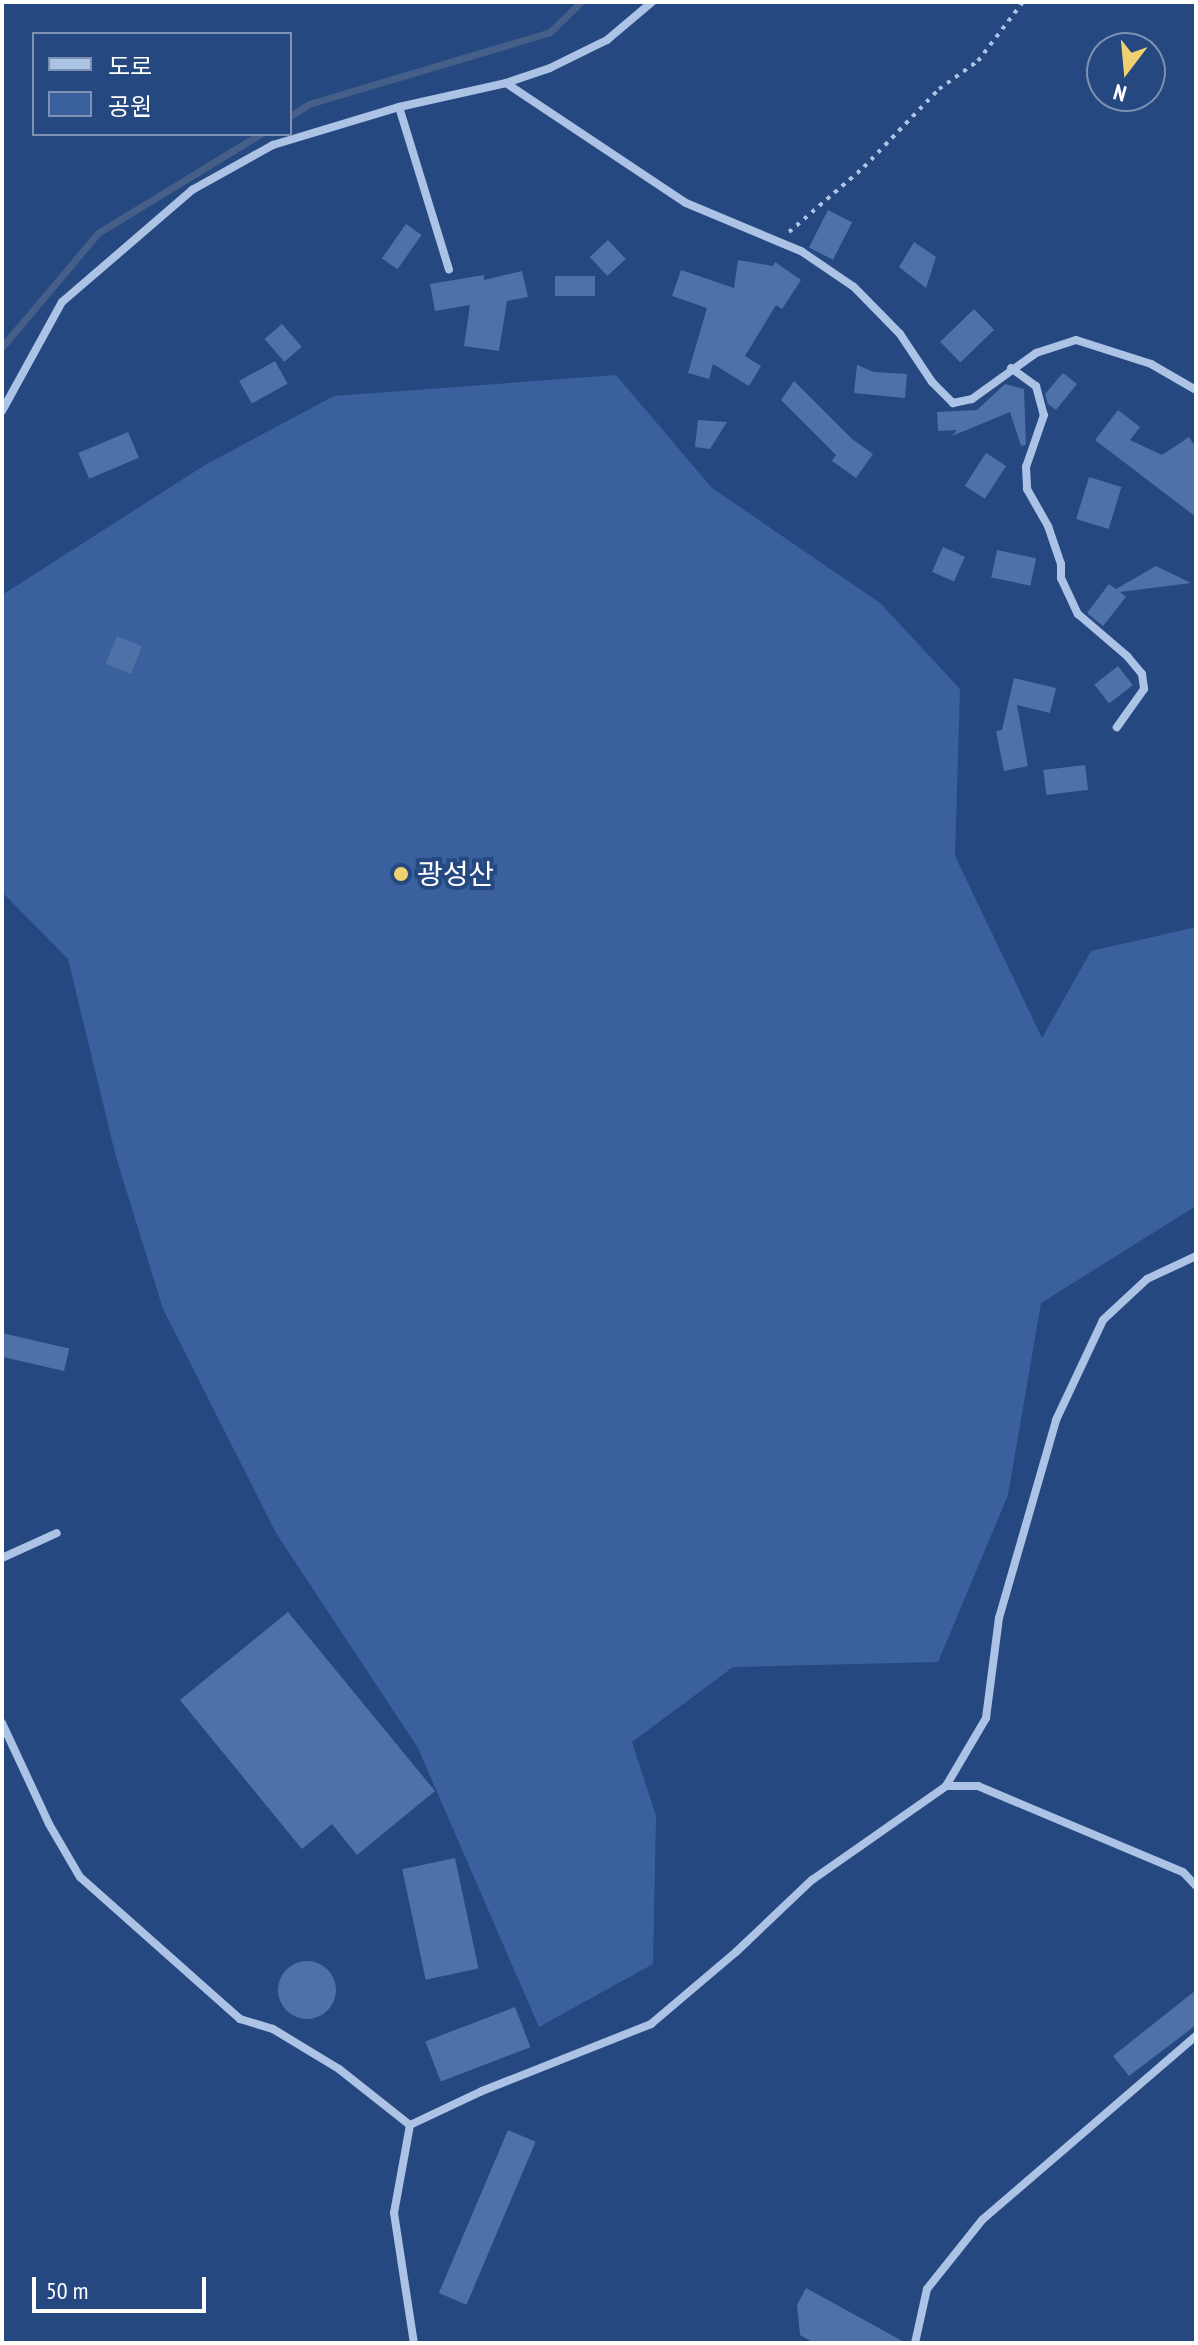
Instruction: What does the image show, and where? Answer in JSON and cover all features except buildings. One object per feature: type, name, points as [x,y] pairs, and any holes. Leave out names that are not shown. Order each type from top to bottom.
[{"type":"street","points":[[2,411],[62,302],[192,190],[273,145],[399,107],[506,83],[550,68],[607,40],[652,2]]},
{"type":"street","points":[[506,83],[686,203],[801,251],[854,287],[900,334],[932,382],[953,403],[972,399],[1011,368],[1036,353],[1076,340],[1151,364],[1196,390]]},
{"type":"street","points":[[399,107],[449,270]]},
{"type":"street","points":[[1011,368],[1036,386],[1044,415],[1026,467],[1027,489],[1048,526],[1061,564],[1061,578],[1078,614],[1127,656],[1142,674],[1144,689],[1117,727]]},
{"type":"street","points":[[410,2125],[482,2091],[651,2024],[736,1952],[812,1880],[946,1786],[986,1718],[999,1618],[1056,1420],[1069,1391],[1103,1320],[1147,1279],[1196,1256]]},
{"type":"street","points":[[2,1558],[57,1533]]},
{"type":"street","points":[[2,1723],[49,1824],[80,1877],[240,2019],[273,2029],[339,2069],[410,2125]]},
{"type":"street","points":[[946,1786],[978,1786],[1183,1872],[1196,1886]]},
{"type":"street","points":[[915,2343],[927,2289],[982,2220],[1196,2036]]},
{"type":"street","points":[[410,2125],[394,2213],[414,2343]]},
{"type":"path","points":[[778,242],[864,167],[939,89],[978,61],[1023,2]]},
{"type":"green space","points":[[616,375],[712,488],[880,603],[960,689],[955,856],[1042,1038],[1091,951],[1196,927],[1196,1206],[1041,1303],[1008,1495],[938,1662],[733,1667],[632,1742],[656,1816],[653,1964],[539,2027],[418,1748],[276,1533],[163,1309],[116,1157],[68,959],[2,892],[2,595],[205,465],[334,396]]},
{"type":"waterway","points":[[292,115],[309,104],[550,32],[581,2]]},
{"type":"waterway","points":[[2,347],[98,233],[257,136]]},
{"type":"place","name":"광성산","points":[[401,874]]}]
